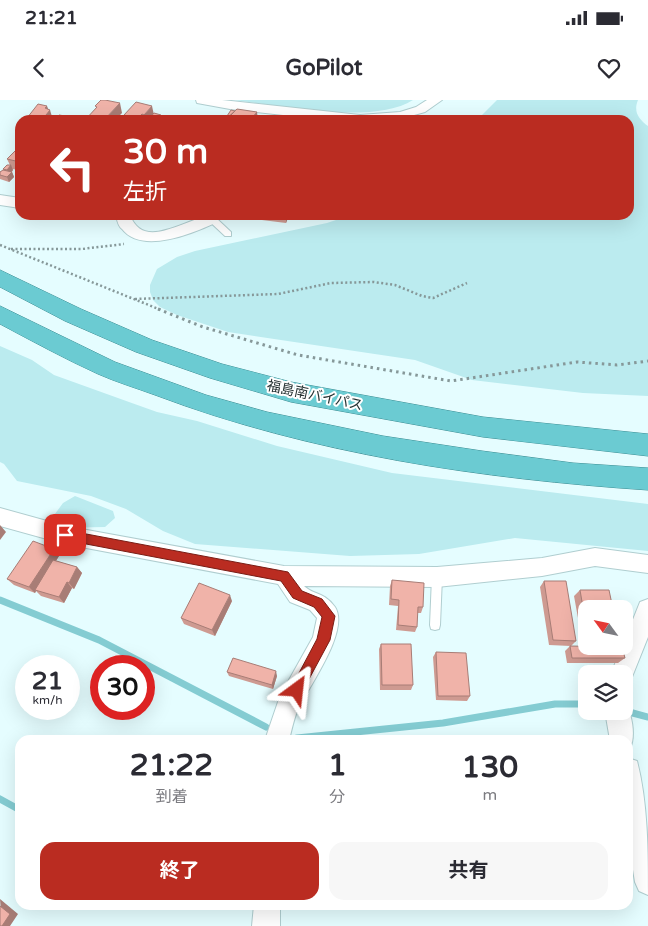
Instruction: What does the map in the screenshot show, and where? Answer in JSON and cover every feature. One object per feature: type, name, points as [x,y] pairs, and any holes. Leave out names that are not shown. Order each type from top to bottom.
[{"type":"highway","name":"福島南バイパス","points":[[0,278],[73,315],[144,346],[219,372],[290,392],[483,427],[648,445]]},
{"type":"highway","points":[[0,314],[107,368],[202,403],[267,422],[383,447],[482,462],[572,474],[648,479]]},
{"type":"street","points":[[202,100],[257,108],[339,115]]},
{"type":"street","points":[[394,115],[415,112],[436,100]]},
{"type":"street","points":[[257,108],[264,115]]},
{"type":"street","points":[[0,200],[15,203]]},
{"type":"street","points":[[124,220],[124,224],[131,231],[161,236],[189,229],[210,220]]},
{"type":"street","points":[[0,517],[65,535],[284,576],[437,577],[542,567],[595,557],[648,564]]},
{"type":"street","points":[[279,735],[288,704],[323,640],[328,616],[318,603],[298,594],[284,576]]},
{"type":"street","points":[[626,665],[648,609]]},
{"type":"street","points":[[619,720],[621,735]]},
{"type":"street","points":[[633,798],[648,882]]},
{"type":"street","points":[[266,926],[267,910]]},
{"type":"lane","points":[[213,220],[228,234]]},
{"type":"lane","points":[[435,625],[437,577]]},
{"type":"path","points":[[7,249],[59,251],[97,249],[124,244],[140,234]]},
{"type":"path","points":[[0,245],[202,327],[298,355],[377,366],[451,380],[577,362],[617,365],[648,361]]},
{"type":"path","points":[[133,300],[157,297],[278,294],[332,283],[368,282],[395,285],[422,296],[433,298],[467,284]]},
{"type":"shaded area","points":[[235,100],[413,100],[396,107],[352,113],[327,112]]},
{"type":"shaded area","points":[[497,100],[638,100],[636,108],[638,115],[648,126],[648,396],[583,393],[472,380],[415,360],[228,332],[177,315],[160,307],[153,300],[150,285],[157,269],[177,257],[195,251],[336,220],[634,220],[634,115],[482,115]]},
{"type":"shaded area","points":[[0,346],[32,360],[54,375],[157,412],[197,421],[277,446],[392,473],[648,504],[648,551],[515,538],[419,554],[350,556],[195,544],[163,531],[126,509],[91,496],[17,481],[4,464],[0,462]]},
{"type":"shaded area","points":[[75,496],[113,511],[115,518],[105,527],[53,528],[52,518],[63,503]]},
{"type":"building","points":[[101,100],[120,103],[109,115],[90,115],[97,107],[95,106]]},
{"type":"building","points":[[136,102],[152,106],[144,115],[124,115]]},
{"type":"building","points":[[38,104],[47,106],[45,108],[50,110],[46,115],[29,115]]},
{"type":"building","points":[[237,109],[257,112],[254,115],[230,115]]},
{"type":"building","points":[[231,110],[235,111],[231,115],[228,115]]},
{"type":"building","points":[[15,151],[15,161],[7,159]]},
{"type":"building","points":[[7,165],[11,165],[7,170],[3,169]]},
{"type":"building","points":[[3,170],[12,172],[7,177],[0,175],[0,172]]},
{"type":"building","points":[[33,541],[54,549],[29,587],[7,579]]},
{"type":"building","points":[[53,560],[77,567],[59,597],[35,590]]},
{"type":"building","points":[[392,580],[424,583],[423,607],[418,607],[417,627],[398,625],[399,600],[391,599]]},
{"type":"building","points":[[544,581],[566,581],[576,641],[553,640]]},
{"type":"building","points":[[199,583],[230,595],[212,630],[181,618]]},
{"type":"building","points":[[580,590],[609,590],[611,600],[582,600]]},
{"type":"building","points":[[381,644],[411,644],[413,685],[382,685]]},
{"type":"building","points":[[570,646],[578,646],[578,655],[624,655],[625,658],[572,658]]},
{"type":"building","points":[[436,652],[466,653],[470,696],[438,696]]},
{"type":"building","points":[[233,658],[276,671],[272,685],[227,672]]},
{"type":"building","points":[[0,906],[10,914],[2,926],[0,926]]},
{"type":"waterway","points":[[0,600],[99,640],[266,727]]},
{"type":"waterway","points":[[326,735],[443,723],[555,704],[578,704]]},
{"type":"waterway","points":[[633,713],[648,717]]},
{"type":"waterway","points":[[0,799],[15,807]]},
{"type":"route","points":[[65,535],[284,576],[298,594],[318,603],[328,616],[323,640],[297,690]]}]
